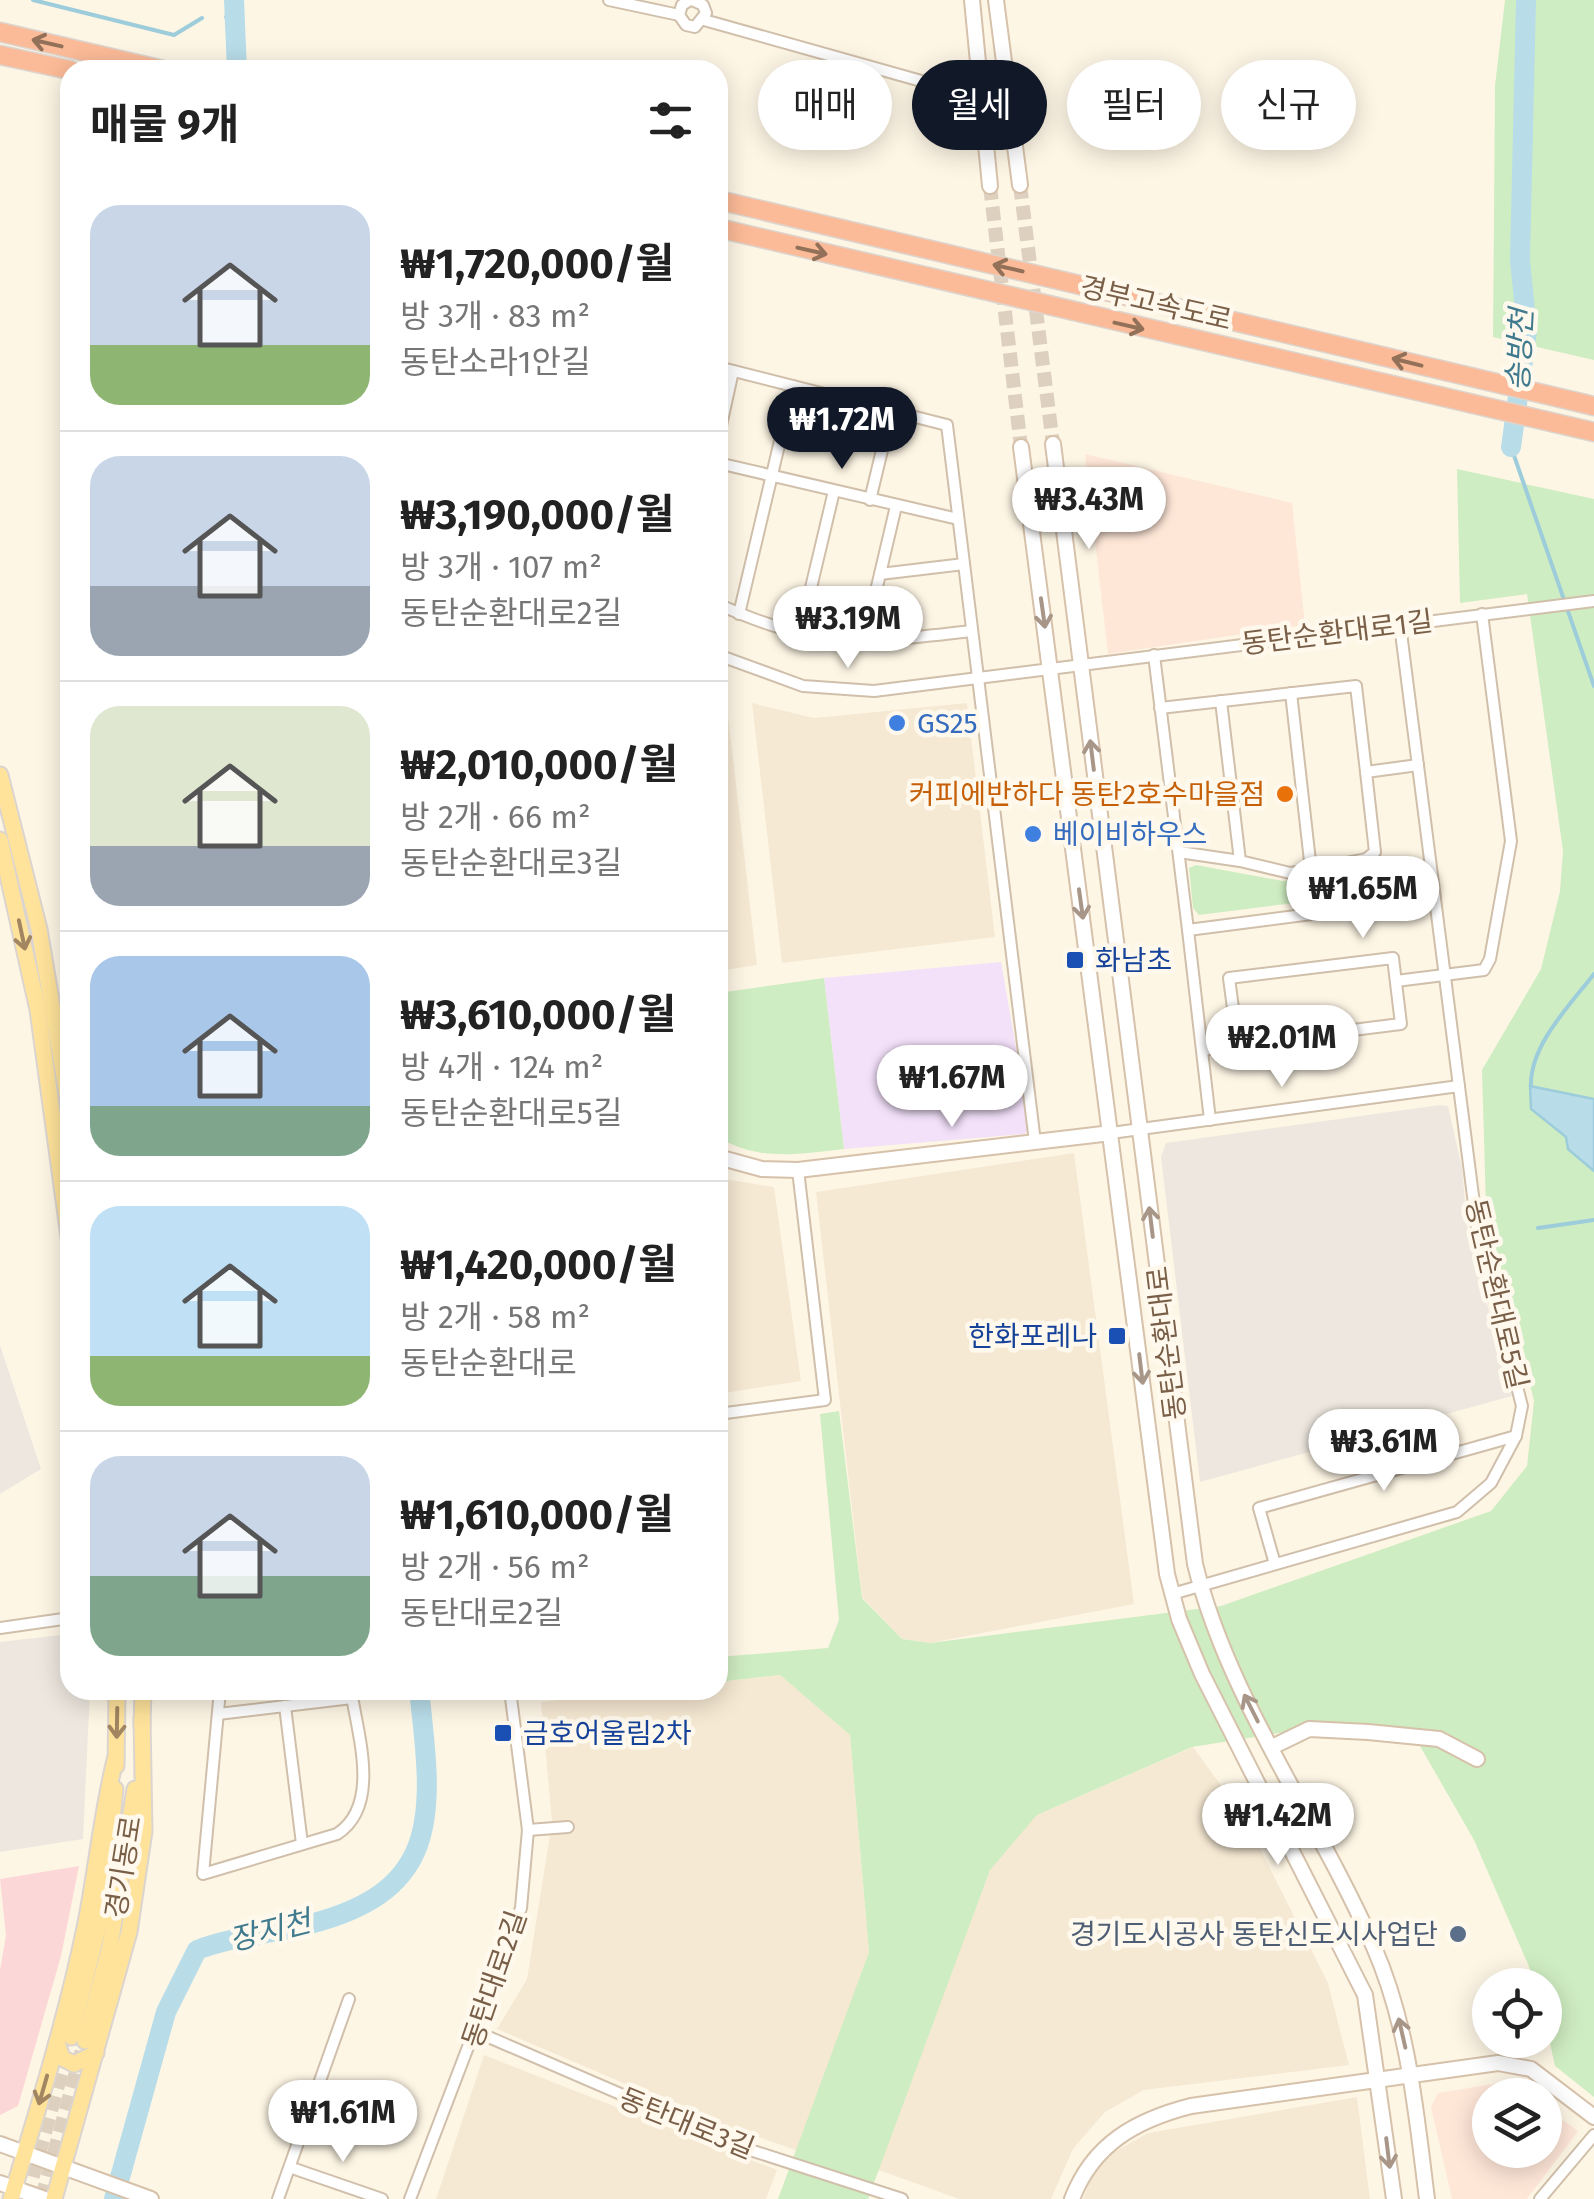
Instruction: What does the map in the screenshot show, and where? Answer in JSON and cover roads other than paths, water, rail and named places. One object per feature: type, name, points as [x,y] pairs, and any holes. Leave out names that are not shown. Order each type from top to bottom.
[{"type":"highway","points":[[0,32],[119,60]]},
{"type":"highway","points":[[0,54],[60,68]]},
{"type":"highway","name":"경부고속도로","points":[[728,202],[1594,406]]},
{"type":"highway","name":"경부고속도로","points":[[728,230],[1594,432]]},
{"type":"main road","points":[[972,0],[990,186]]},
{"type":"main road","points":[[996,0],[1020,185]]},
{"type":"main road","name":"동탄순환대로","points":[[1053,444],[1191,1543],[1200,1585],[1223,1652],[1374,1946],[1393,1997],[1411,2076],[1426,2199]]},
{"type":"main road","name":"동탄순환대로","points":[[1020,448],[1172,1594],[1202,1674],[1355,1969],[1387,2080],[1394,2199]]},
{"type":"main road","points":[[0,775],[39,929],[60,1069]]},
{"type":"main road","points":[[0,840],[60,1072]]},
{"type":"main road","points":[[1090,971],[1111,1069],[1122,1070],[1132,1060]]},
{"type":"main road","points":[[728,1160],[762,1169],[798,1170],[1111,1134]]},
{"type":"main road","points":[[1118,1191],[1128,1179],[1139,1180],[1147,1188]]},
{"type":"main road","points":[[54,2199],[65,2167],[86,1922],[116,1756],[118,1700]]},
{"type":"main road","points":[[45,2199],[8,2190],[128,1932],[140,1867],[143,1700]]},
{"type":"main road","points":[[1272,1747],[1309,1729],[1368,1732],[1439,1740],[1476,1759]]},
{"type":"main road","points":[[1072,2199],[1103,2148],[1130,2128],[1164,2113],[1516,2064],[1544,2079],[1594,2118]]},
{"type":"main road","points":[[0,2144],[151,2199]]},
{"type":"street","points":[[608,0],[679,15],[690,26],[704,20],[912,78]]},
{"type":"street","points":[[679,15],[682,4],[691,0],[703,5],[704,20]]},
{"type":"street","points":[[728,370],[947,425],[1034,1142]]},
{"type":"street","points":[[728,394],[733,371]]},
{"type":"street","points":[[740,614],[793,386]]},
{"type":"street","points":[[784,422],[883,446],[870,500]]},
{"type":"street","points":[[728,465],[958,519]]},
{"type":"street","points":[[800,634],[834,491]]},
{"type":"street","points":[[864,642],[896,506]]},
{"type":"street","points":[[880,574],[964,564]]},
{"type":"street","name":"동탄순환대로1길","points":[[728,659],[774,678],[832,691],[874,691],[1594,601]]},
{"type":"street","points":[[728,609],[800,634],[864,642],[972,630]]},
{"type":"street","points":[[1396,982],[1484,970],[1490,959],[1511,841],[1482,614]]},
{"type":"street","name":"동탄순환대로5길","points":[[1172,1594],[1457,1512],[1490,1483],[1516,1436],[1521,1389],[1478,1235],[1400,625]]},
{"type":"street","points":[[1154,655],[1210,1120]]},
{"type":"street","points":[[1160,708],[1356,686],[1375,852],[1366,860],[1290,873],[1178,852]]},
{"type":"street","points":[[1290,692],[1311,870]]},
{"type":"street","points":[[1221,701],[1240,861]]},
{"type":"street","points":[[1366,772],[1418,766]]},
{"type":"street","points":[[1188,930],[1435,898]]},
{"type":"street","points":[[1202,1050],[1238,1046],[1401,1024],[1393,958],[1230,978],[1238,1046]]},
{"type":"street","points":[[1111,1134],[1459,1086]]},
{"type":"street","points":[[728,1413],[825,1400],[798,1170]]},
{"type":"street","points":[[1275,1564],[1258,1508],[1516,1436]]},
{"type":"street","points":[[0,1628],[60,1619]]},
{"type":"street","points":[[219,1700],[203,1874],[337,1834],[357,1812],[362,1774],[352,1700]]},
{"type":"street","points":[[218,1714],[318,1700]]},
{"type":"street","name":"동탄대로2길","points":[[410,2199],[477,2032],[521,1908],[528,1830],[511,1700]]},
{"type":"street","points":[[284,1706],[302,1844]]},
{"type":"street","points":[[528,1830],[568,1827]]},
{"type":"street","points":[[278,2199],[349,1999]]},
{"type":"street","name":"동탄대로3길","points":[[477,2032],[750,2150],[902,2199]]},
{"type":"street","points":[[1540,2199],[1594,2135]]},
{"type":"street","points":[[292,2168],[382,2199]]},
{"type":"water","points":[[1530,1086],[1594,1099],[1594,1171],[1568,1149],[1566,1137],[1531,1109]]},
{"type":"waterway","points":[[33,0],[174,35],[202,18]]},
{"type":"waterway","name":"장지천","points":[[234,0],[237,60]]},
{"type":"waterway","name":"송방천","points":[[1511,447],[1527,331],[1520,260],[1526,0]]},
{"type":"waterway","points":[[226,17],[233,17]]},
{"type":"waterway","name":"송방천","points":[[1511,447],[1594,686]]},
{"type":"waterway","name":"송방천","points":[[1531,1087],[1532,1072],[1544,1041],[1594,974]]},
{"type":"waterway","points":[[1538,1228],[1594,1220]]},
{"type":"waterway","name":"장지천","points":[[114,2199],[166,2012],[197,1950],[342,1914],[378,1895],[403,1873],[418,1845],[425,1814],[427,1777],[420,1700]]},
{"type":"tunnel","points":[[1020,185],[1053,444]]},
{"type":"tunnel","points":[[990,186],[1021,447]]},
{"type":"tunnel","points":[[26,2199],[71,2037]]},
{"type":"tunnel","points":[[42,2199],[85,2041]]},
{"type":"place","name":"GS25","points":[[897,723]]},
{"type":"place","name":"커피에반하다 동탄2호수마을점","points":[[1285,794]]},
{"type":"place","name":"베이비하우스","points":[[1033,834]]},
{"type":"place","name":"화남초","points":[[1075,960]]},
{"type":"place","name":"한화포레나","points":[[1117,1336]]},
{"type":"place","name":"금호어울림2차","points":[[503,1733]]},
{"type":"place","name":"경기도시공사 동탄신도시사업단","points":[[1458,1934]]}]
